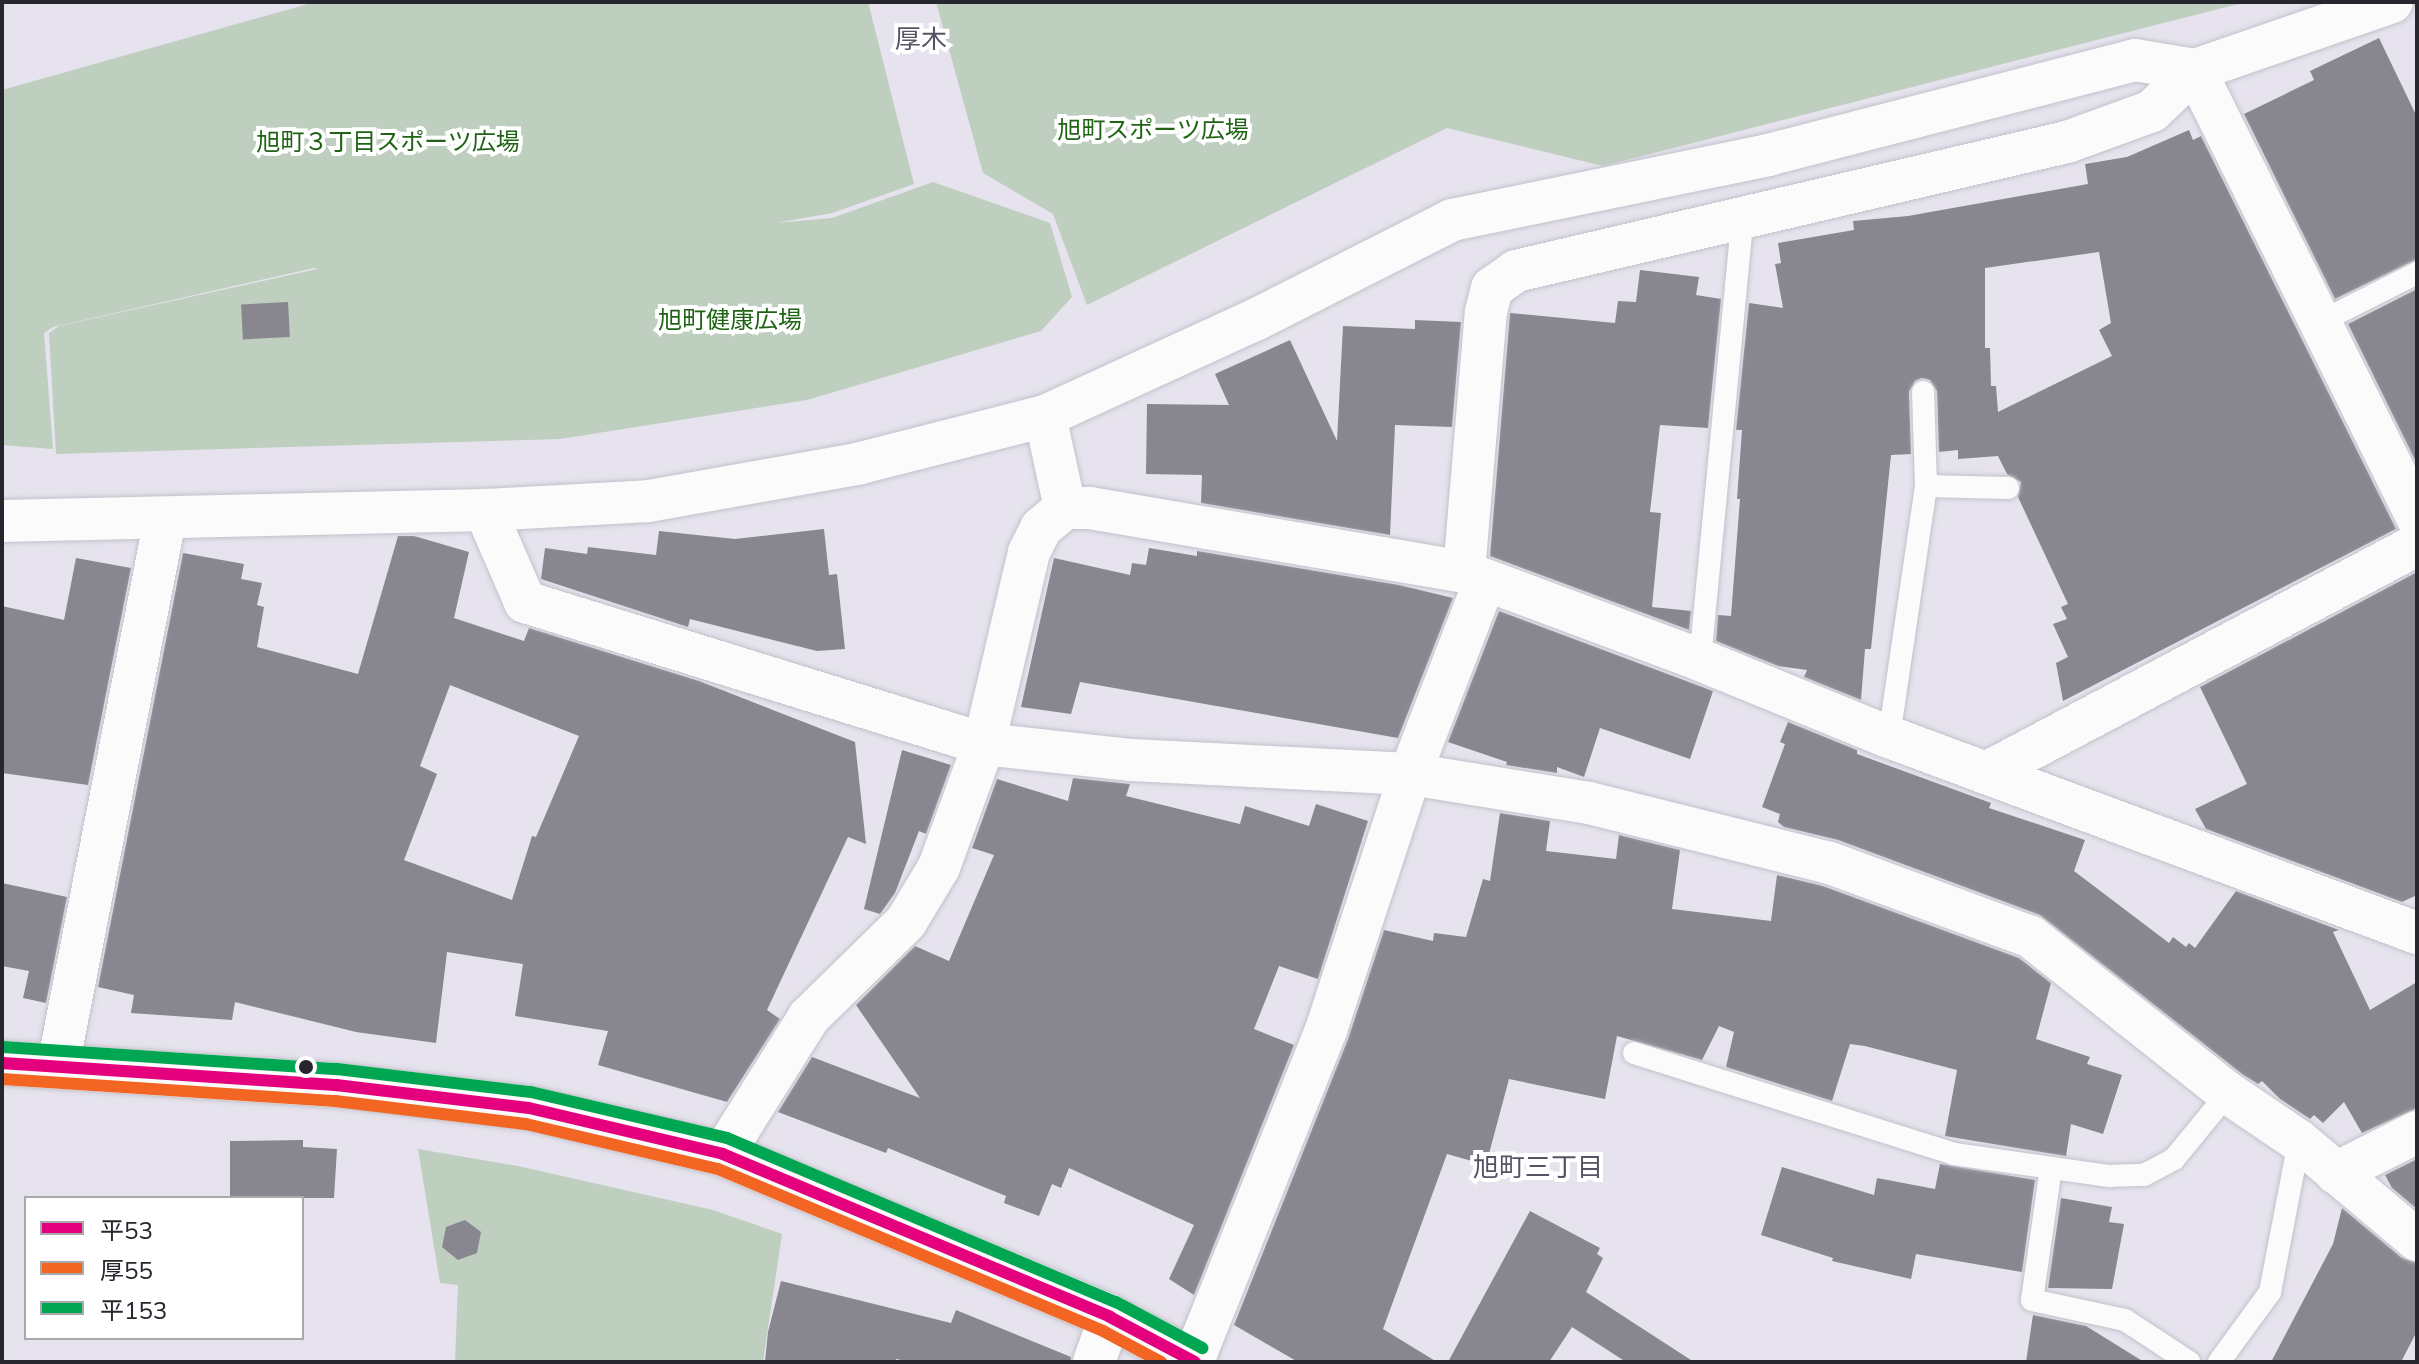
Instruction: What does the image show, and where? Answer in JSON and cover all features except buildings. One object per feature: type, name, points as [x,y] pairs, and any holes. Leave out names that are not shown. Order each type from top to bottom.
[{"type":"main road","points":[[2,1063],[336,1085],[529,1108],[723,1154],[1110,1317],[1194,1361]]},
{"type":"street","points":[[1194,1361],[1326,1030],[1474,577],[1486,312],[1492,288],[1516,271],[2067,142],[2152,111],[2195,70],[2392,2]]},
{"type":"street","points":[[2,521],[485,510],[649,501],[857,464],[1045,416],[1257,319],[1452,220],[1768,155],[2135,60],[2195,70]]},
{"type":"street","points":[[2195,70],[2417,518]]},
{"type":"street","points":[[1045,416],[1065,508]]},
{"type":"street","points":[[723,1154],[809,1017],[906,922],[939,867],[984,744],[1029,552],[1041,528],[1065,508],[1090,508],[1474,577],[1700,660],[1889,737],[2417,933]]},
{"type":"street","points":[[485,510],[525,602],[984,744],[1132,760],[1410,774],[1589,803],[1830,863],[2031,937],[2228,1093],[2299,1141],[2417,1240]]},
{"type":"street","points":[[58,1066],[165,519]]},
{"type":"street","points":[[1986,773],[2417,545]]},
{"type":"street","points":[[2336,1173],[2417,1132]]},
{"type":"street","points":[[1094,1362],[1110,1317]]},
{"type":"lane","points":[[1700,660],[1743,217]]},
{"type":"lane","points":[[2320,322],[2417,273]]},
{"type":"lane","points":[[1889,737],[1926,486],[1923,392]]},
{"type":"lane","points":[[1926,486],[2008,488]]},
{"type":"lane","points":[[1634,1053],[1954,1154],[2109,1176],[2144,1175],[2174,1159],[2228,1093]]},
{"type":"lane","points":[[2219,1362],[2270,1292],[2299,1141]]},
{"type":"lane","points":[[2051,1168],[2032,1300],[2125,1320],[2189,1362]]},
{"type":"green space","points":[[315,2],[868,2],[914,184],[832,213],[776,223],[832,218],[933,182],[1050,223],[1072,297],[1041,331],[807,400],[560,439],[56,454],[49,333],[59,326],[317,269],[314,268],[53,327],[44,333],[53,449],[2,445],[2,90]]},
{"type":"green space","name":"旭町スポーツ広場","points":[[936,2],[2246,2],[1603,166],[1447,128],[1087,305],[1053,214],[983,173]]},
{"type":"green space","points":[[418,1149],[518,1166],[713,1210],[782,1234],[763,1362],[455,1362],[458,1285],[440,1283]]},
{"type":"transit line","name":"平153","points":[[3,1047],[337,1069],[531,1092],[727,1138],[1116,1302],[1202,1348]]},
{"type":"transit line","name":"平53","points":[[2,1063],[336,1085],[529,1108],[723,1154],[1110,1317],[1195,1362]]},
{"type":"transit line","name":"厚55","points":[[2,1079],[335,1101],[526,1124],[718,1169],[1103,1331],[1161,1362]]},
{"type":"district","name":"厚木","points":[[921,39]]},
{"type":"district","name":"旭町三丁目","points":[[1538,1167]]},
{"type":"park label","name":"旭町３丁目スポーツ広場","points":[[388,142]]},
{"type":"park label","name":"旭町健康広場","points":[[730,320]]}]
